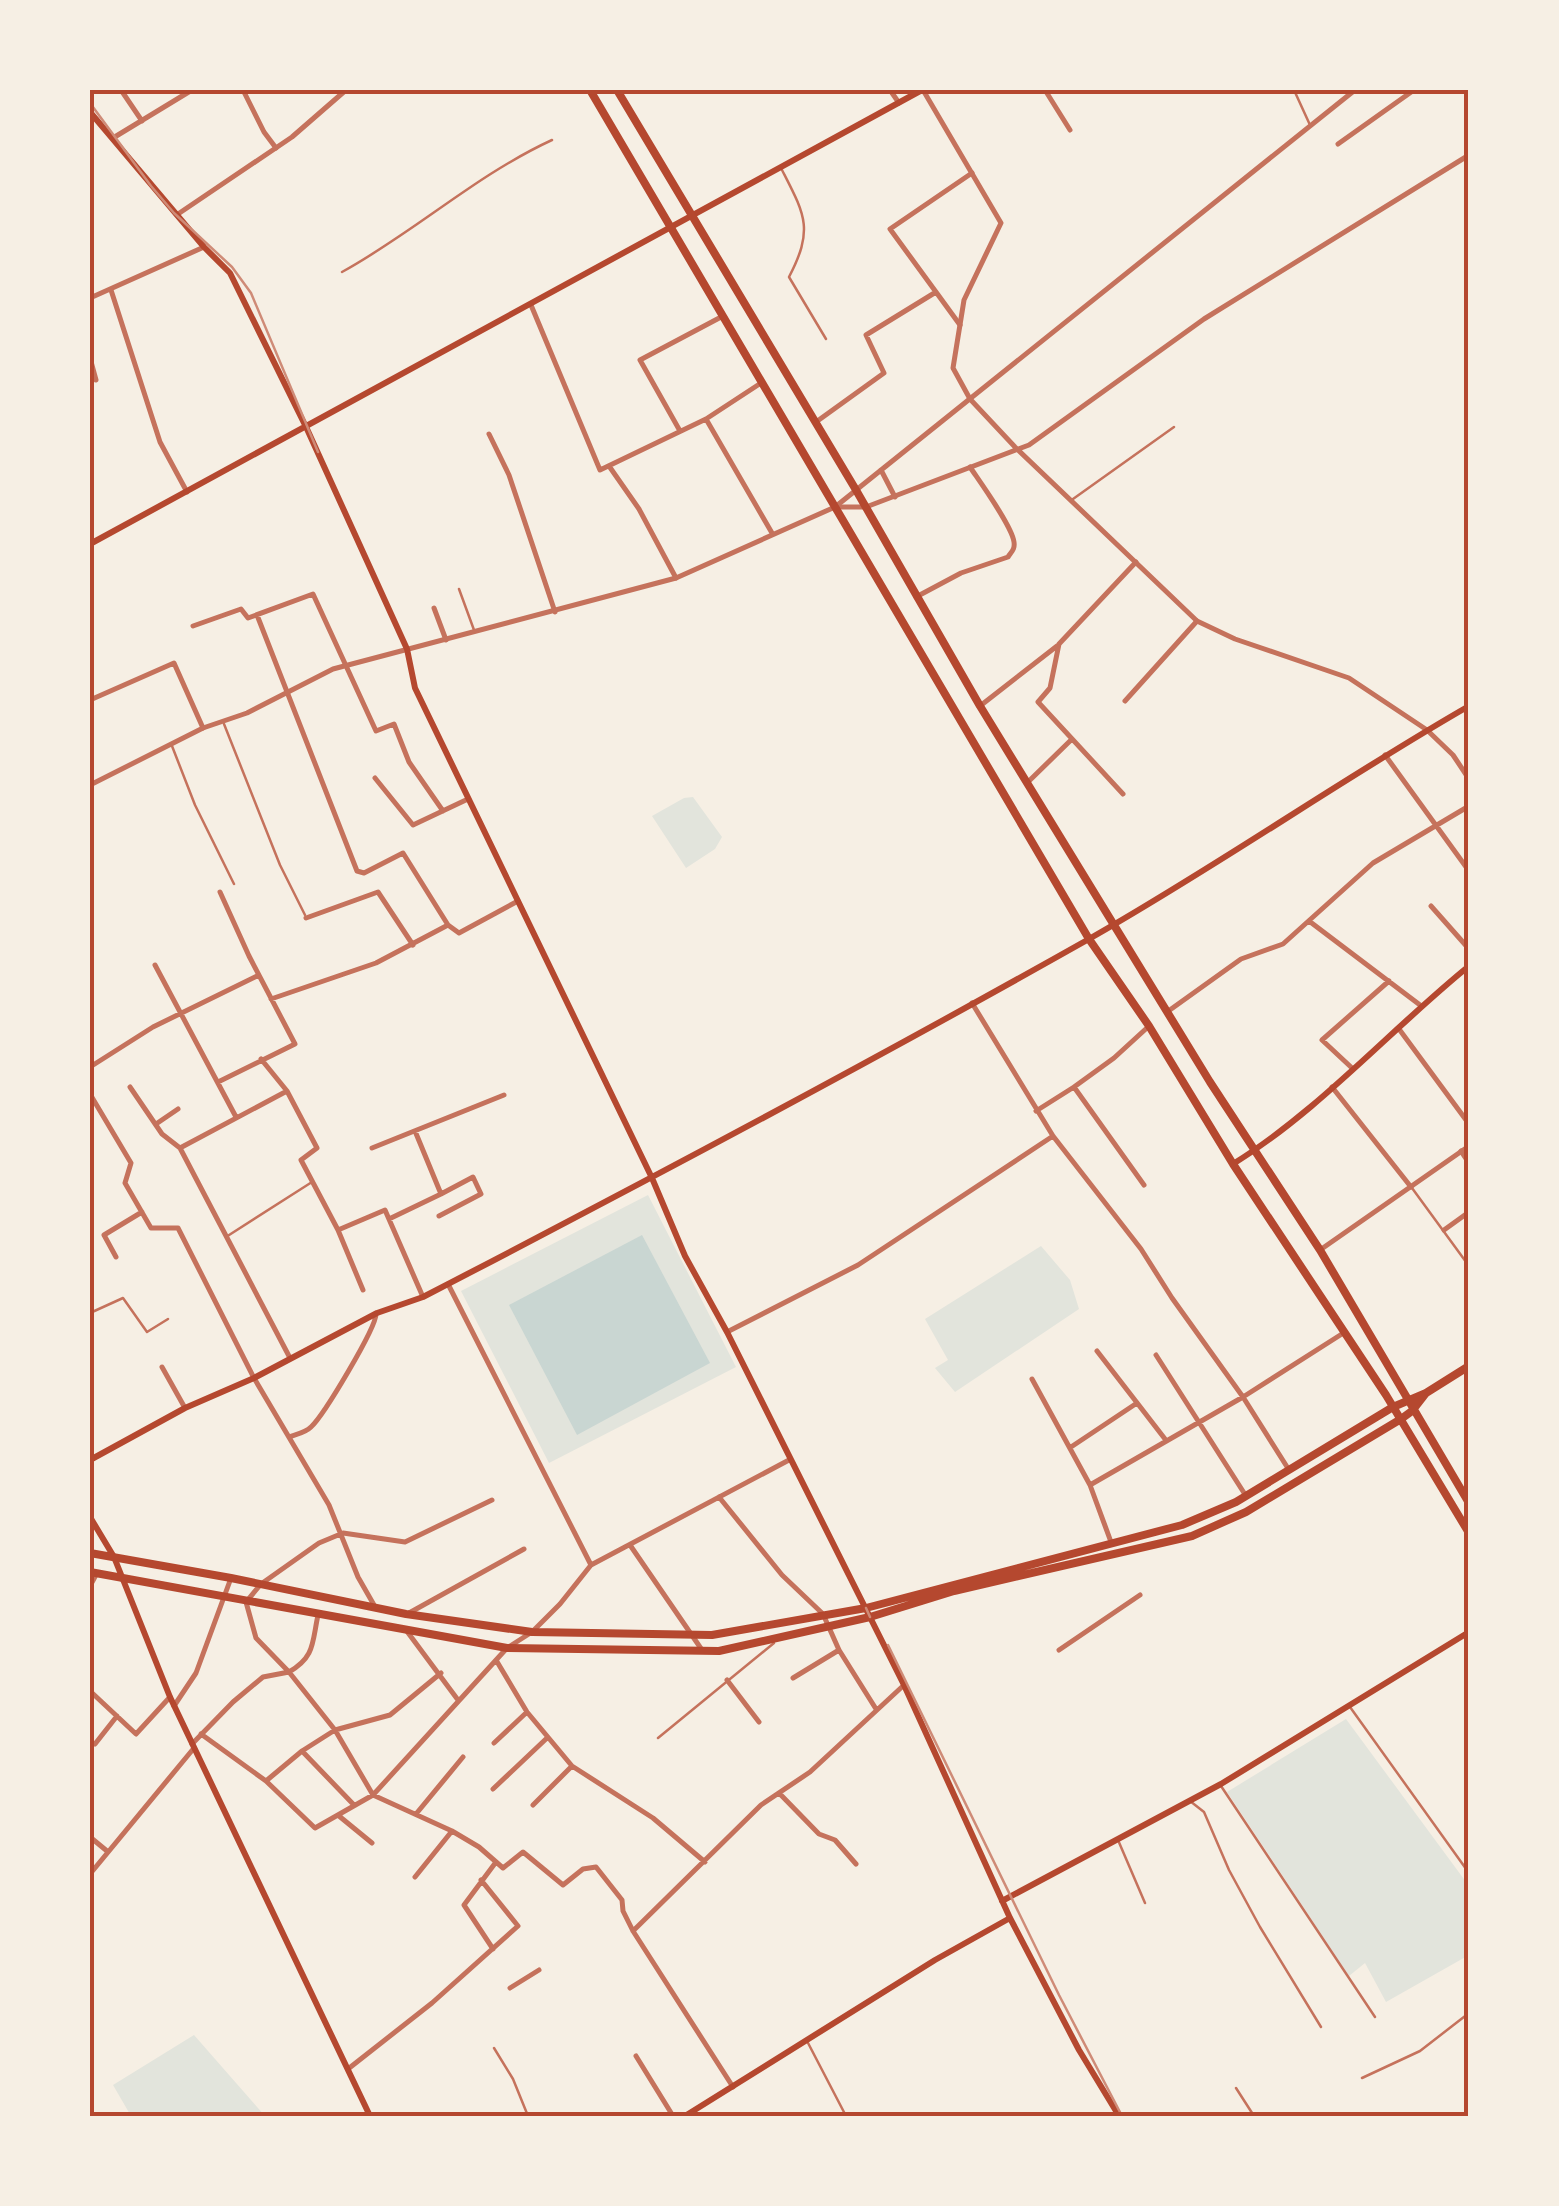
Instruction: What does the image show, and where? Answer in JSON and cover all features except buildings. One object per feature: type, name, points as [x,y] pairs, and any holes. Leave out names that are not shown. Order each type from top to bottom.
[{"type":"main road","points":[[590,90],[1089,939],[1401,1419],[1469,1533]]},
{"type":"main road","points":[[617,90],[980,706],[1253,1151],[1320,1250],[1469,1503]]},
{"type":"main road","points":[[90,544],[923,90]]},
{"type":"main road","points":[[90,112],[230,273],[407,649],[415,688],[652,1178],[685,1256],[904,1684],[1006,1899],[1010,1918],[1078,2050],[1119,2116]]},
{"type":"main road","points":[[90,1460],[185,1408],[254,1378],[376,1314],[423,1297],[775,1114],[1113,925],[1385,754],[1469,706]]},
{"type":"main road","points":[[1233,1164],[1332,1087],[1420,1005],[1469,966]]},
{"type":"main road","points":[[94,1572],[507,1648],[702,1651],[780,1639],[826,1627],[1182,1525],[1246,1496],[1406,1399],[1426,1392],[1469,1366]]},
{"type":"main road","points":[[1417,1419],[1426,1392]]},
{"type":"main road","points":[[90,1553],[376,1609],[532,1632],[696,1636],[823,1614],[868,1612],[1192,1536],[1246,1512],[1401,1419],[1417,1419]]},
{"type":"main road","points":[[90,1517],[114,1558],[174,1706],[370,2116]]},
{"type":"main road","points":[[1006,1899],[1220,1784],[1469,1632]]},
{"type":"main road","points":[[686,2116],[934,1960],[1010,1918]]},
{"type":"street","points":[[122,90],[142,121]]},
{"type":"street","points":[[112,139],[192,90]]},
{"type":"street","points":[[243,90],[276,148]]},
{"type":"street","points":[[178,214],[276,148],[346,90]]},
{"type":"street","points":[[890,90],[898,103]]},
{"type":"street","points":[[923,90],[1001,223],[964,300],[952,368],[970,399],[1015,448],[1197,620],[1235,639],[1349,678],[1427,730],[1469,779]]},
{"type":"street","points":[[1045,90],[1070,130]]},
{"type":"street","points":[[90,772],[92,783],[333,669],[676,578],[836,507],[1355,90]]},
{"type":"street","points":[[1338,144],[1414,90]]},
{"type":"street","points":[[836,507],[866,507],[1029,445],[1223,307],[1469,155]]},
{"type":"street","points":[[960,325],[890,228],[972,173]]},
{"type":"street","points":[[90,298],[204,247]]},
{"type":"street","points":[[111,290],[160,442],[188,492]]},
{"type":"street","points":[[816,422],[884,373],[866,336],[936,292]]},
{"type":"street","points":[[532,305],[600,470],[706,419],[763,382]]},
{"type":"street","points":[[680,431],[640,360],[723,316]]},
{"type":"street","points":[[90,358],[96,380]]},
{"type":"street","points":[[706,419],[772,533]]},
{"type":"street","points":[[489,434],[509,475],[555,612]]},
{"type":"street","points":[[609,466],[676,578]]},
{"type":"street","points":[[916,597],[960,573],[1008,557],[1013,551],[1015,543],[1009,530],[970,466]]},
{"type":"street","points":[[881,470],[894,497]]},
{"type":"street","points":[[980,706],[1059,644],[1136,562]]},
{"type":"street","points":[[193,626],[240,609],[248,618],[313,594],[376,731],[394,724],[409,762],[444,810]]},
{"type":"street","points":[[434,608],[446,640]]},
{"type":"street","points":[[257,615],[359,874],[403,853],[448,926],[459,934],[518,902]]},
{"type":"street","points":[[1126,700],[1197,620]]},
{"type":"street","points":[[1059,644],[1050,688],[1038,702],[1122,794]]},
{"type":"street","points":[[90,700],[174,663],[203,728]]},
{"type":"street","points":[[1028,782],[1071,740]]},
{"type":"street","points":[[1385,754],[1469,871]]},
{"type":"street","points":[[375,778],[413,825],[468,799]]},
{"type":"street","points":[[1168,1012],[1241,959],[1283,944],[1373,863],[1469,806]]},
{"type":"street","points":[[218,1082],[295,1044],[220,892]]},
{"type":"street","points":[[306,918],[374,892],[382,897],[413,945]]},
{"type":"street","points":[[1431,906],[1469,949]]},
{"type":"street","points":[[1309,920],[1420,1005]]},
{"type":"street","points":[[272,998],[376,963],[448,926]]},
{"type":"street","points":[[155,965],[236,1117]]},
{"type":"street","points":[[90,1067],[182,1012],[259,974]]},
{"type":"street","points":[[1352,1068],[1322,1040],[1389,981]]},
{"type":"street","points":[[972,1003],[1053,1136],[1141,1248],[1290,1470]]},
{"type":"street","points":[[1036,1111],[1114,1058],[1149,1026]]},
{"type":"street","points":[[1399,1028],[1469,1124]]},
{"type":"street","points":[[261,1059],[287,1091],[317,1148],[300,1160],[338,1230],[363,1290]]},
{"type":"street","points":[[130,1086],[162,1134],[180,1148],[290,1358]]},
{"type":"street","points":[[1074,1087],[1144,1185]]},
{"type":"street","points":[[1332,1087],[1411,1187]]},
{"type":"street","points":[[180,1148],[287,1091]]},
{"type":"street","points":[[90,1094],[131,1163],[125,1183],[152,1228],[178,1228],[254,1378],[343,1533],[358,1577],[376,1609]]},
{"type":"street","points":[[372,1148],[504,1095]]},
{"type":"street","points":[[156,1124],[178,1109]]},
{"type":"street","points":[[416,1131],[442,1194]]},
{"type":"street","points":[[727,1332],[858,1265],[1053,1136]]},
{"type":"street","points":[[1320,1250],[1469,1146]]},
{"type":"street","points":[[1461,1152],[1469,1162]]},
{"type":"street","points":[[389,1219],[473,1177],[480,1194],[439,1216]]},
{"type":"street","points":[[338,1230],[385,1210],[423,1297]]},
{"type":"street","points":[[116,1257],[104,1234],[142,1212]]},
{"type":"street","points":[[1444,1230],[1469,1212]]},
{"type":"street","points":[[448,1284],[591,1565]]},
{"type":"street","points":[[289,1436],[307,1431],[327,1409],[344,1373],[373,1329],[376,1314]]},
{"type":"street","points":[[1090,1485],[1244,1397],[1345,1332]]},
{"type":"street","points":[[1098,1351],[1166,1439]]},
{"type":"street","points":[[1156,1355],[1246,1496]]},
{"type":"street","points":[[162,1367],[185,1408]]},
{"type":"street","points":[[1032,1379],[1090,1485],[1112,1544]]},
{"type":"street","points":[[1071,1447],[1137,1403]]},
{"type":"street","points":[[202,1734],[266,1781],[315,1828],[373,1795],[507,1648],[532,1632],[560,1604],[591,1565],[789,1460]]},
{"type":"street","points":[[719,1497],[782,1575],[823,1614],[826,1627],[876,1709]]},
{"type":"street","points":[[492,1500],[405,1542],[343,1533],[318,1543],[261,1584],[246,1602],[256,1638],[335,1730],[373,1795],[452,1831],[503,1868],[524,1852],[563,1885],[583,1870],[596,1868],[622,1900],[633,1932],[733,2087]]},
{"type":"street","points":[[630,1545],[696,1636],[702,1651]]},
{"type":"street","points":[[406,1614],[524,1548]]},
{"type":"street","points":[[90,1586],[94,1572]]},
{"type":"street","points":[[174,1706],[196,1674],[231,1578]]},
{"type":"street","points":[[1059,1650],[1140,1596]]},
{"type":"street","points":[[90,1874],[232,1702],[264,1677],[289,1672],[305,1662],[318,1616]]},
{"type":"street","points":[[406,1630],[458,1701]]},
{"type":"street","points":[[793,1678],[839,1650]]},
{"type":"street","points":[[496,1660],[527,1712],[572,1766],[653,1818],[704,1862]]},
{"type":"street","points":[[266,1781],[335,1730],[390,1715],[440,1673]]},
{"type":"street","points":[[727,1680],[759,1722]]},
{"type":"street","points":[[633,1932],[761,1805],[810,1772],[904,1684]]},
{"type":"street","points":[[90,1690],[136,1734],[170,1697]]},
{"type":"street","points":[[494,1743],[527,1712]]},
{"type":"street","points":[[96,1744],[118,1716]]},
{"type":"street","points":[[493,1789],[547,1738]]},
{"type":"street","points":[[302,1751],[354,1805]]},
{"type":"street","points":[[416,1814],[463,1757]]},
{"type":"street","points":[[533,1805],[572,1766]]},
{"type":"street","points":[[779,1793],[819,1834],[835,1840],[856,1864]]},
{"type":"street","points":[[339,1816],[372,1843]]},
{"type":"street","points":[[414,1877],[452,1831]]},
{"type":"street","points":[[90,1837],[107,1852]]},
{"type":"street","points":[[492,1949],[464,1909],[496,1862]]},
{"type":"street","points":[[348,2069],[432,2003],[518,1926],[481,1880]]},
{"type":"street","points":[[510,1988],[538,1970]]},
{"type":"street","points":[[636,2056],[673,2116]]},
{"type":"lane","points":[[1294,90],[1310,126]]},
{"type":"lane","points":[[342,272],[394,243],[425,216],[509,160],[552,140]]},
{"type":"lane","points":[[781,168],[804,214],[802,252],[789,277],[826,339]]},
{"type":"lane","points":[[1072,500],[1174,427]]},
{"type":"lane","points":[[459,589],[475,633]]},
{"type":"lane","points":[[224,723],[279,862],[306,918]]},
{"type":"lane","points":[[171,745],[194,805],[234,884]]},
{"type":"lane","points":[[226,1238],[313,1181]]},
{"type":"lane","points":[[1411,1187],[1469,1266]]},
{"type":"lane","points":[[90,1313],[123,1298],[147,1332],[168,1319]]},
{"type":"lane","points":[[658,1738],[780,1639]]},
{"type":"lane","points":[[1349,1706],[1469,1873]]},
{"type":"lane","points":[[1220,1784],[1375,2016]]},
{"type":"lane","points":[[1188,1800],[1204,1812],[1244,1899],[1321,2027]]},
{"type":"lane","points":[[1117,1839],[1145,1903]]},
{"type":"lane","points":[[1362,2078],[1420,2051],[1469,2013]]},
{"type":"lane","points":[[806,2040],[846,2116]]},
{"type":"lane","points":[[494,2048],[513,2079],[528,2116]]},
{"type":"lane","points":[[1236,2088],[1254,2116]]},
{"type":"shaded area","points":[[693,797],[722,837],[715,849],[686,868],[652,816]]},
{"type":"shaded area","points":[[648,1195],[736,1367],[549,1463],[461,1291]]},
{"type":"shaded area","points":[[642,1235],[710,1363],[577,1435],[509,1305]]},
{"type":"shaded area","points":[[1041,1246],[1070,1280],[1079,1309],[955,1392],[935,1368],[948,1360],[925,1319]]},
{"type":"shaded area","points":[[1346,1719],[1469,1886],[1469,1955],[1386,2002],[1365,1963],[1349,1976],[1227,1792]]},
{"type":"shaded area","points":[[194,2035],[265,2116],[174,2116],[171,2112],[163,2116],[131,2116],[113,2085]]},
{"type":"tram line","points":[[90,103],[151,186],[232,267],[251,293],[318,452]]},
{"type":"tram line","points":[[866,1608],[870,1617]]},
{"type":"tram line","points":[[888,1645],[1122,2116]]}]
